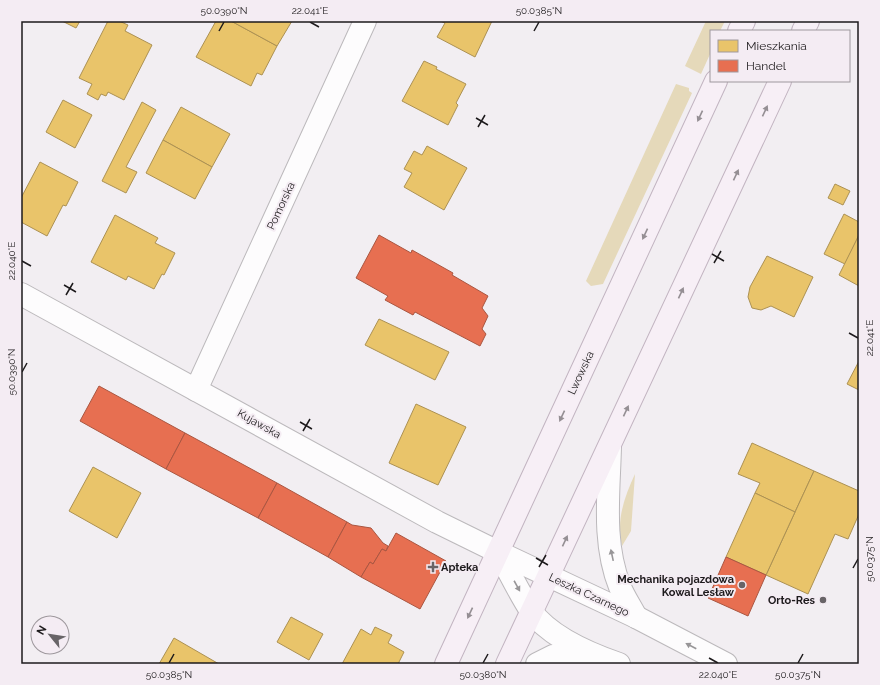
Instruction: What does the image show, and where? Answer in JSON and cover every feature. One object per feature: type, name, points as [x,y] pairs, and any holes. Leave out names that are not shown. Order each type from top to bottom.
[{"type":"main road","points":[[740,30],[744,21]]},
{"type":"main road","points":[[804,30],[808,21]]},
{"type":"main road","name":"Lwowska","points":[[446,664],[716,82]]},
{"type":"main road","points":[[507,664],[780,82]]},
{"type":"street","name":"Pomorska","points":[[196,390],[365,21]]},
{"type":"street","name":"Kujawska","points":[[21,294],[437,522],[498,552]]},
{"type":"street","points":[[610,446],[608,530],[612,556],[620,587],[636,617]]},
{"type":"street","name":"Leszka Czarnego","points":[[498,552],[636,617],[726,664]]},
{"type":"street","points":[[498,552],[532,612],[552,631],[591,655],[619,664]]},
{"type":"street","points":[[537,664],[553,656],[591,655]]},
{"type":"shaded area","points":[[706,21],[725,21],[720,30],[710,30],[710,54],[701,74],[685,66]]},
{"type":"shaded area","points":[[676,84],[689,88],[689,91],[692,93],[603,284],[591,286],[586,281]]},
{"type":"shaded area","points":[[635,474],[631,531],[622,546],[620,527],[622,509],[624,500]]},
{"type":"building: Mieszkania","points":[[62,21],[80,21],[76,28]]},
{"type":"building: Mieszkania","points":[[108,21],[119,21],[128,25],[125,31],[152,45],[124,100],[108,92],[106,96],[101,94],[98,100],[87,94],[92,84],[79,78]]},
{"type":"building: Mieszkania","points":[[216,21],[231,21],[277,46],[262,75],[257,73],[251,86],[196,57]]},
{"type":"building: Mieszkania","points":[[231,21],[292,21],[277,46]]},
{"type":"building: Mieszkania","points":[[440,21],[492,21],[475,57],[437,37],[445,23]]},
{"type":"building: Mieszkania","points":[[424,61],[437,67],[436,69],[466,84],[456,103],[458,105],[448,125],[402,101]]},
{"type":"building: Mieszkania","points":[[63,100],[92,115],[75,148],[46,132]]},
{"type":"building: Mieszkania","points":[[142,102],[156,110],[126,167],[137,172],[126,193],[102,181]]},
{"type":"building: Mieszkania","points":[[181,107],[230,134],[212,167],[163,140]]},
{"type":"building: Mieszkania","points":[[163,140],[212,167],[195,199],[146,173]]},
{"type":"building: Mieszkania","points":[[427,146],[467,168],[444,210],[404,187],[412,173],[404,169],[414,151],[422,155]]},
{"type":"building: Mieszkania","points":[[40,162],[78,182],[66,206],[63,205],[47,236],[21,222],[21,198]]},
{"type":"building: Mieszkania","points":[[835,184],[850,191],[843,205],[828,198]]},
{"type":"building: Mieszkania","points":[[844,214],[859,222],[859,235],[845,264],[824,254]]},
{"type":"building: Mieszkania","points":[[115,215],[158,238],[155,243],[175,253],[164,275],[162,274],[154,289],[128,276],[126,280],[91,262]]},
{"type":"building: Mieszkania","points":[[859,235],[859,286],[839,275]]},
{"type":"building: Mieszkania","points":[[767,256],[813,277],[794,317],[771,306],[761,310],[752,308],[748,297],[750,287]]},
{"type":"building: Mieszkania","points":[[379,319],[449,352],[435,380],[365,345]]},
{"type":"building: Mieszkania","points":[[859,361],[859,390],[847,384]]},
{"type":"building: Mieszkania","points":[[416,404],[466,427],[438,485],[389,463]]},
{"type":"building: Mieszkania","points":[[752,443],[814,471],[795,512],[755,493],[760,483],[738,474]]},
{"type":"building: Mieszkania","points":[[93,467],[141,493],[117,538],[69,511]]},
{"type":"building: Mieszkania","points":[[814,471],[859,491],[859,514],[848,539],[835,534],[808,594],[766,575]]},
{"type":"building: Mieszkania","points":[[755,493],[795,512],[766,575],[726,557]]},
{"type":"building: Mieszkania","points":[[291,617],[323,634],[309,660],[277,642]]},
{"type":"building: Mieszkania","points":[[375,627],[392,635],[388,643],[404,652],[398,664],[342,664],[361,629],[371,635]]},
{"type":"building: Mieszkania","points":[[174,638],[219,664],[159,664]]},
{"type":"building: Handel","points":[[379,235],[411,253],[412,250],[453,273],[452,275],[488,296],[482,308],[488,316],[482,329],[486,334],[480,346],[415,312],[413,315],[385,300],[388,296],[356,278]]},
{"type":"building: Handel","points":[[99,386],[185,433],[166,469],[80,421]]},
{"type":"building: Handel","points":[[185,433],[277,483],[258,518],[166,469]]},
{"type":"building: Handel","points":[[277,483],[347,522],[328,557],[258,518]]},
{"type":"building: Handel","points":[[347,522],[352,525],[371,528],[383,543],[388,546],[386,551],[382,549],[373,564],[370,562],[361,577],[328,557]]},
{"type":"building: Handel","points":[[396,533],[446,561],[420,609],[361,577],[370,562],[373,564],[382,549],[386,551]]},
{"type":"building: Handel","points":[[726,557],[766,575],[748,616],[708,598]]},
{"type":"place","name":"Apteka","points":[[433,567]]},
{"type":"place","name":"Mechanika pojazdowa Kowal Lesław","points":[[742,585]]},
{"type":"place","name":"Orto-Res","points":[[823,600]]}]
